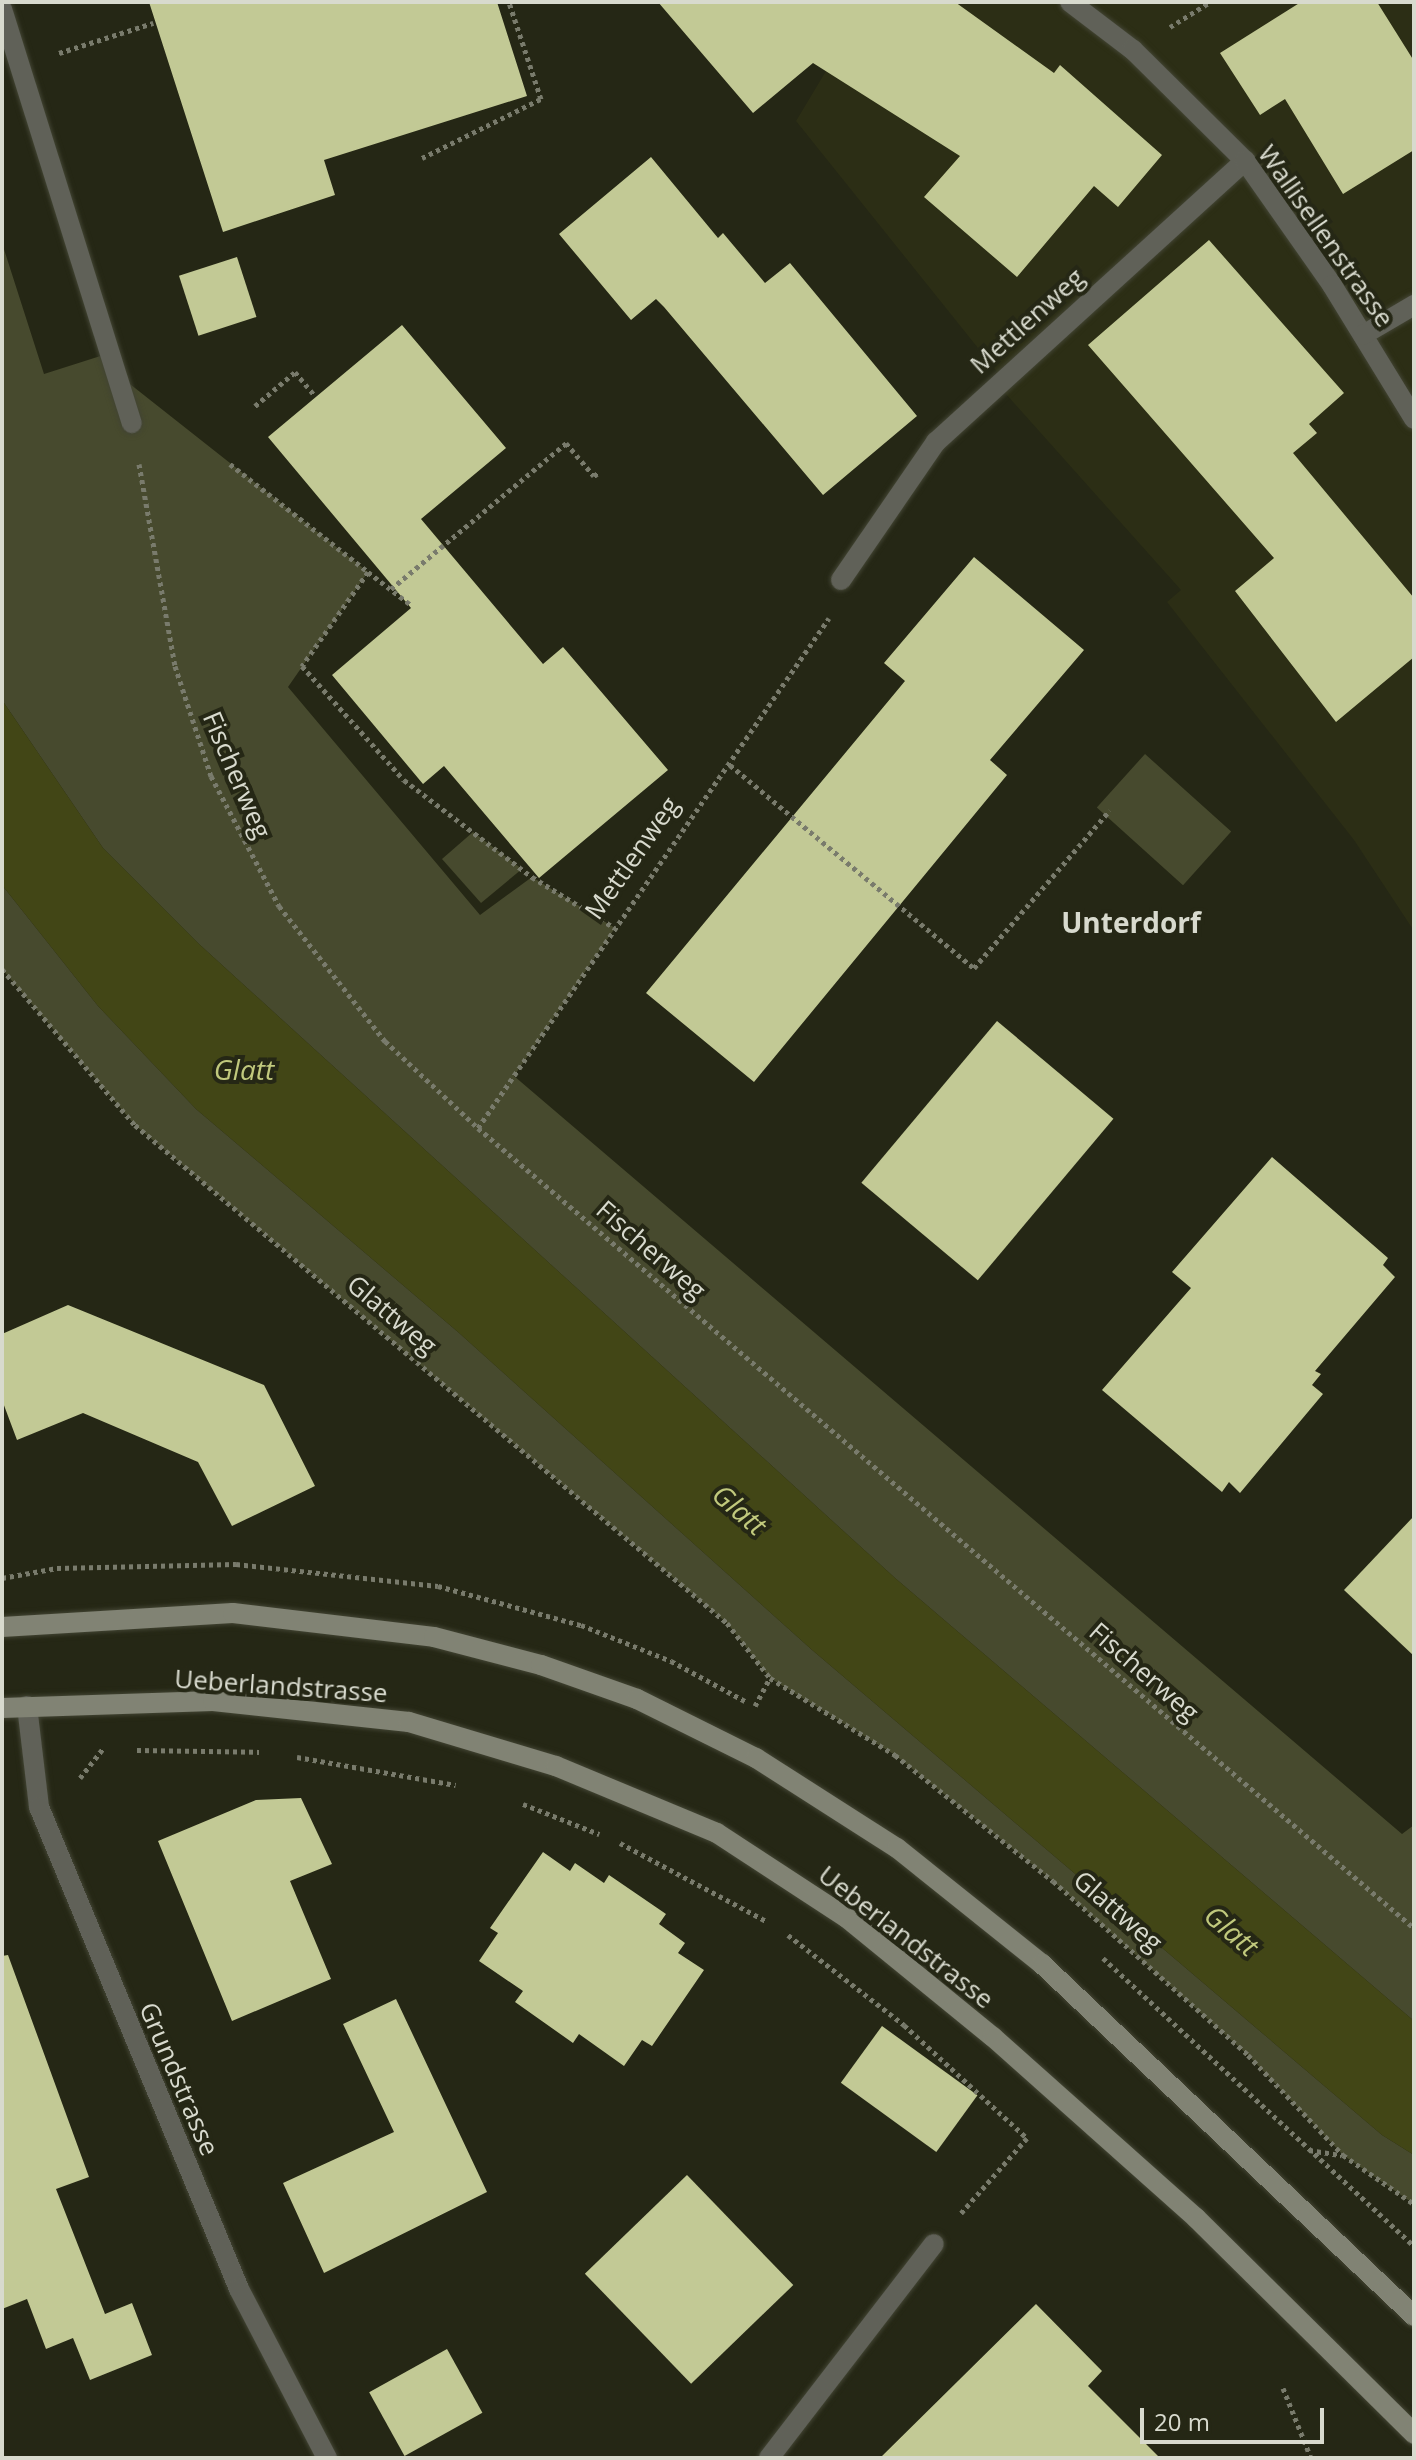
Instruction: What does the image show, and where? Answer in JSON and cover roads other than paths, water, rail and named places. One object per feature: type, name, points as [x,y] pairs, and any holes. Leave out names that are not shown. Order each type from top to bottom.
[{"type":"main road","points":[[2,1627],[233,1613],[434,1637],[541,1665],[637,1699],[782,1774],[897,1848],[1018,1944],[1189,2099],[1414,2316]]},
{"type":"main road","name":"Ueberlandstrasse","points":[[2,1708],[213,1701],[409,1722],[556,1766],[717,1833],[847,1918],[993,2037],[1196,2218],[1414,2434]]},
{"type":"street","name":"Wallisellenstrasse","points":[[1070,2],[1133,50],[1245,161],[1363,335],[1414,419]]},
{"type":"street","points":[[2,9],[132,423]]},
{"type":"street","name":"Mettlenweg","points":[[841,580],[936,442],[1245,161]]},
{"type":"street","points":[[1363,335],[1414,305]]},
{"type":"street","name":"Grundstrasse","points":[[27,1706],[34,1790],[147,2072],[239,2289],[327,2458]]},
{"type":"street","points":[[769,2458],[934,2244]]},
{"type":"water","name":"Glatt","points":[[2,700],[103,848],[199,944],[895,1578],[1414,2021],[1414,2155],[1382,2135],[811,1649],[458,1332],[196,1109],[98,1006],[2,885]]},
{"type":"district","name":"Unterdorf","points":[[1131,922]]}]
